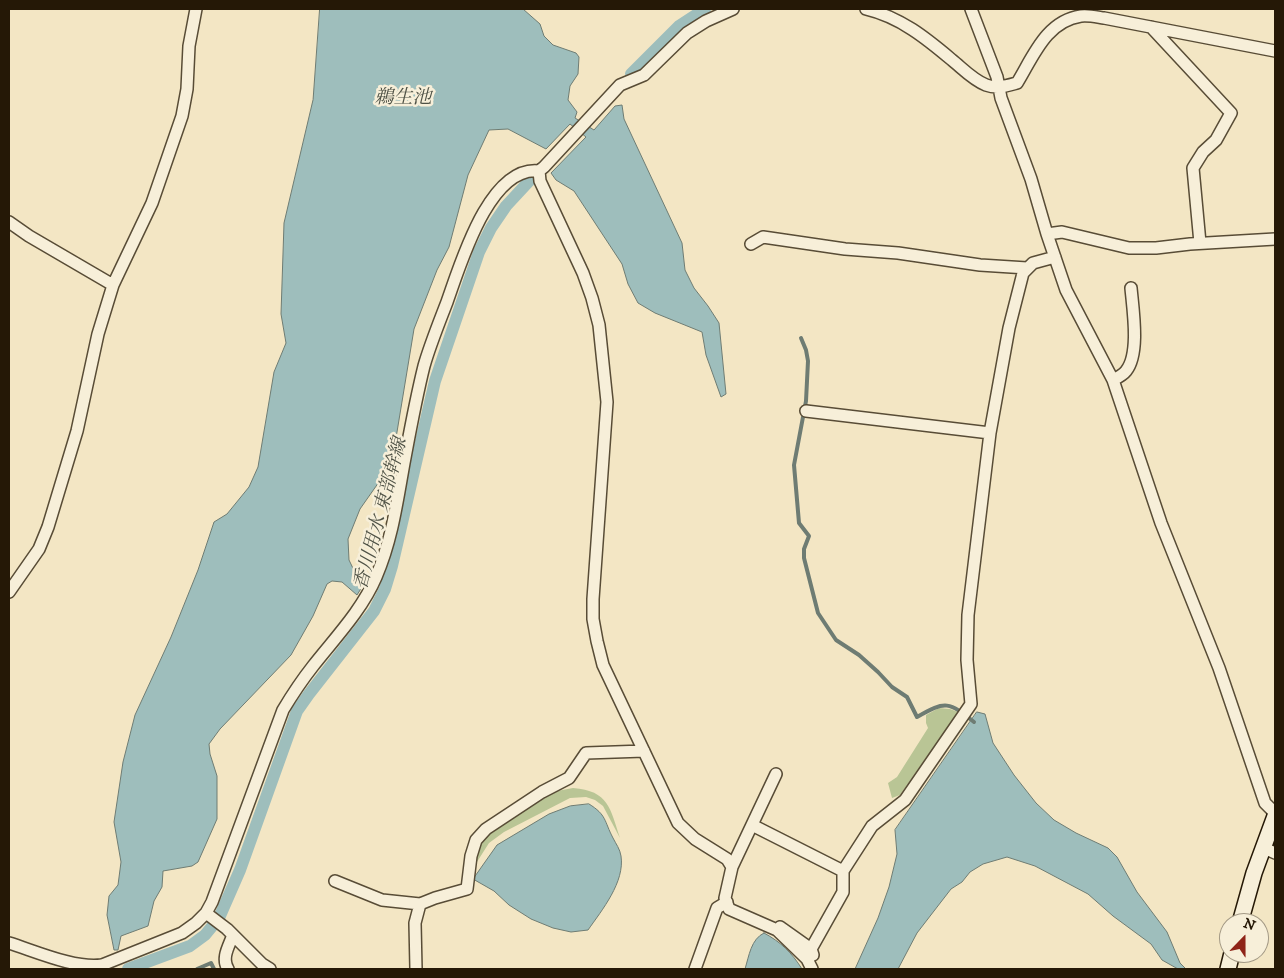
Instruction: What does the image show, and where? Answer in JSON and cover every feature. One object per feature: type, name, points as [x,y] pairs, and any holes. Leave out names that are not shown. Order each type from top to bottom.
[{"type":"main road","points":[[1244,913],[1269,850],[1275,814]]},
{"type":"street","points":[[9,592],[39,549],[48,527],[77,431],[98,334],[113,285],[152,203],[182,116],[196,9]]},
{"type":"street","points":[[732,867],[727,859],[695,839],[678,823],[602,664],[593,619],[606,402],[600,325],[583,273],[540,181],[541,169],[620,85],[644,75],[686,33],[706,21],[733,9]]},
{"type":"street","points":[[866,9],[878,12],[908,26],[974,78],[986,85],[999,88],[1016,83],[1042,39],[1058,24],[1081,16],[1104,18],[1275,51]]},
{"type":"street","points":[[971,9],[997,77],[1001,98],[1031,178],[1066,290],[1113,380],[1161,523],[1219,668],[1266,803],[1275,814]]},
{"type":"street","points":[[1151,27],[1231,113],[1216,140],[1203,152],[1194,168],[1200,243]]},
{"type":"street","points":[[9,943],[76,964],[92,967],[102,965],[182,933],[206,913],[212,902],[283,710],[298,686],[365,598],[383,560],[394,523],[404,462],[425,364],[468,242],[490,200],[506,184],[520,173],[541,169]]},
{"type":"street","points":[[9,222],[29,236],[113,285]]},
{"type":"street","points":[[1047,234],[1062,232],[1129,248],[1275,240]]},
{"type":"street","points":[[751,244],[763,237],[980,265],[1026,268]]},
{"type":"street","points":[[811,949],[843,892],[844,871],[872,826],[905,800],[971,704],[967,660],[968,615],[990,433],[1009,328],[1023,273],[1026,268],[1033,263],[1055,257]]},
{"type":"street","points":[[1113,380],[1126,372],[1132,360],[1134,325],[1131,288]]},
{"type":"street","points":[[806,411],[990,433]]},
{"type":"street","points":[[335,881],[382,900],[420,904],[467,888],[471,856],[476,840],[486,829],[542,792],[570,778],[586,753],[644,751]]},
{"type":"street","points":[[776,774],[732,867],[725,898],[730,908],[777,930],[807,959],[812,969]]},
{"type":"street","points":[[752,825],[844,871]]},
{"type":"street","points":[[695,969],[717,908],[727,902]]},
{"type":"street","points":[[416,969],[415,922],[420,904]]},
{"type":"street","points":[[206,913],[234,935],[262,964],[270,969]]},
{"type":"street","points":[[764,924],[782,927],[811,949],[819,969]]},
{"type":"street","points":[[228,969],[225,965],[225,954],[234,935]]},
{"type":"green space","points":[[939,708],[958,712],[900,795],[892,798],[888,783],[897,777],[928,728],[926,715]]},
{"type":"green space","points":[[573,788],[585,790],[601,797],[614,818],[620,838],[603,806],[595,800],[586,797],[570,798],[504,832],[489,843],[475,865],[478,850],[488,834],[552,792]]},
{"type":"water","name":"鵜生池","points":[[320,9],[523,9],[540,24],[544,36],[553,45],[576,53],[579,57],[578,74],[570,86],[568,100],[577,112],[575,118],[594,130],[615,106],[622,105],[624,119],[682,243],[685,270],[694,288],[719,323],[726,394],[721,397],[706,355],[702,332],[655,313],[638,303],[628,284],[622,264],[574,191],[556,180],[551,173],[586,137],[570,124],[546,149],[508,129],[489,130],[468,175],[449,247],[437,270],[414,329],[396,438],[386,472],[360,509],[348,539],[349,560],[362,587],[357,595],[342,582],[332,581],[327,584],[313,616],[291,655],[220,729],[209,744],[217,776],[217,819],[198,862],[192,866],[163,871],[162,887],[154,901],[148,926],[121,936],[118,950],[114,950],[107,915],[109,896],[118,885],[121,862],[114,822],[123,762],[135,715],[171,637],[198,570],[214,522],[227,514],[249,487],[258,467],[274,372],[286,343],[281,314],[284,223],[313,100]]},
{"type":"water","points":[[977,712],[985,714],[993,743],[1014,775],[1036,803],[1054,820],[1108,848],[1117,857],[1137,892],[1167,932],[1180,963],[1186,969],[1178,969],[1162,960],[1151,944],[1113,916],[1088,894],[1035,866],[1007,857],[983,864],[970,872],[962,882],[951,889],[917,933],[898,969],[855,969],[878,918],[889,887],[897,854],[895,830]]},
{"type":"water","points":[[589,804],[604,819],[620,851],[621,866],[616,886],[600,914],[588,930],[571,932],[553,928],[531,919],[509,905],[494,891],[473,879],[497,845],[549,814],[570,806]]},
{"type":"water","points":[[764,933],[786,948],[802,969],[745,969],[753,944]]},
{"type":"waterway","name":"香川用水 東部幹線","points":[[631,74],[679,26],[705,9]]},
{"type":"waterway","name":"香川用水 東部幹線","points":[[128,969],[190,946],[205,935],[219,918],[240,870],[297,711],[374,611],[385,589],[435,381],[479,252],[491,228],[506,206],[532,178]]},
{"type":"waterway","points":[[801,338],[808,361],[806,401],[794,465],[799,523],[809,536],[804,549],[804,558],[818,613],[836,640],[859,655],[892,687],[907,697],[917,717],[935,708],[947,706],[959,710],[974,722]]},
{"type":"waterway","points":[[197,969],[211,963],[214,969]]}]
